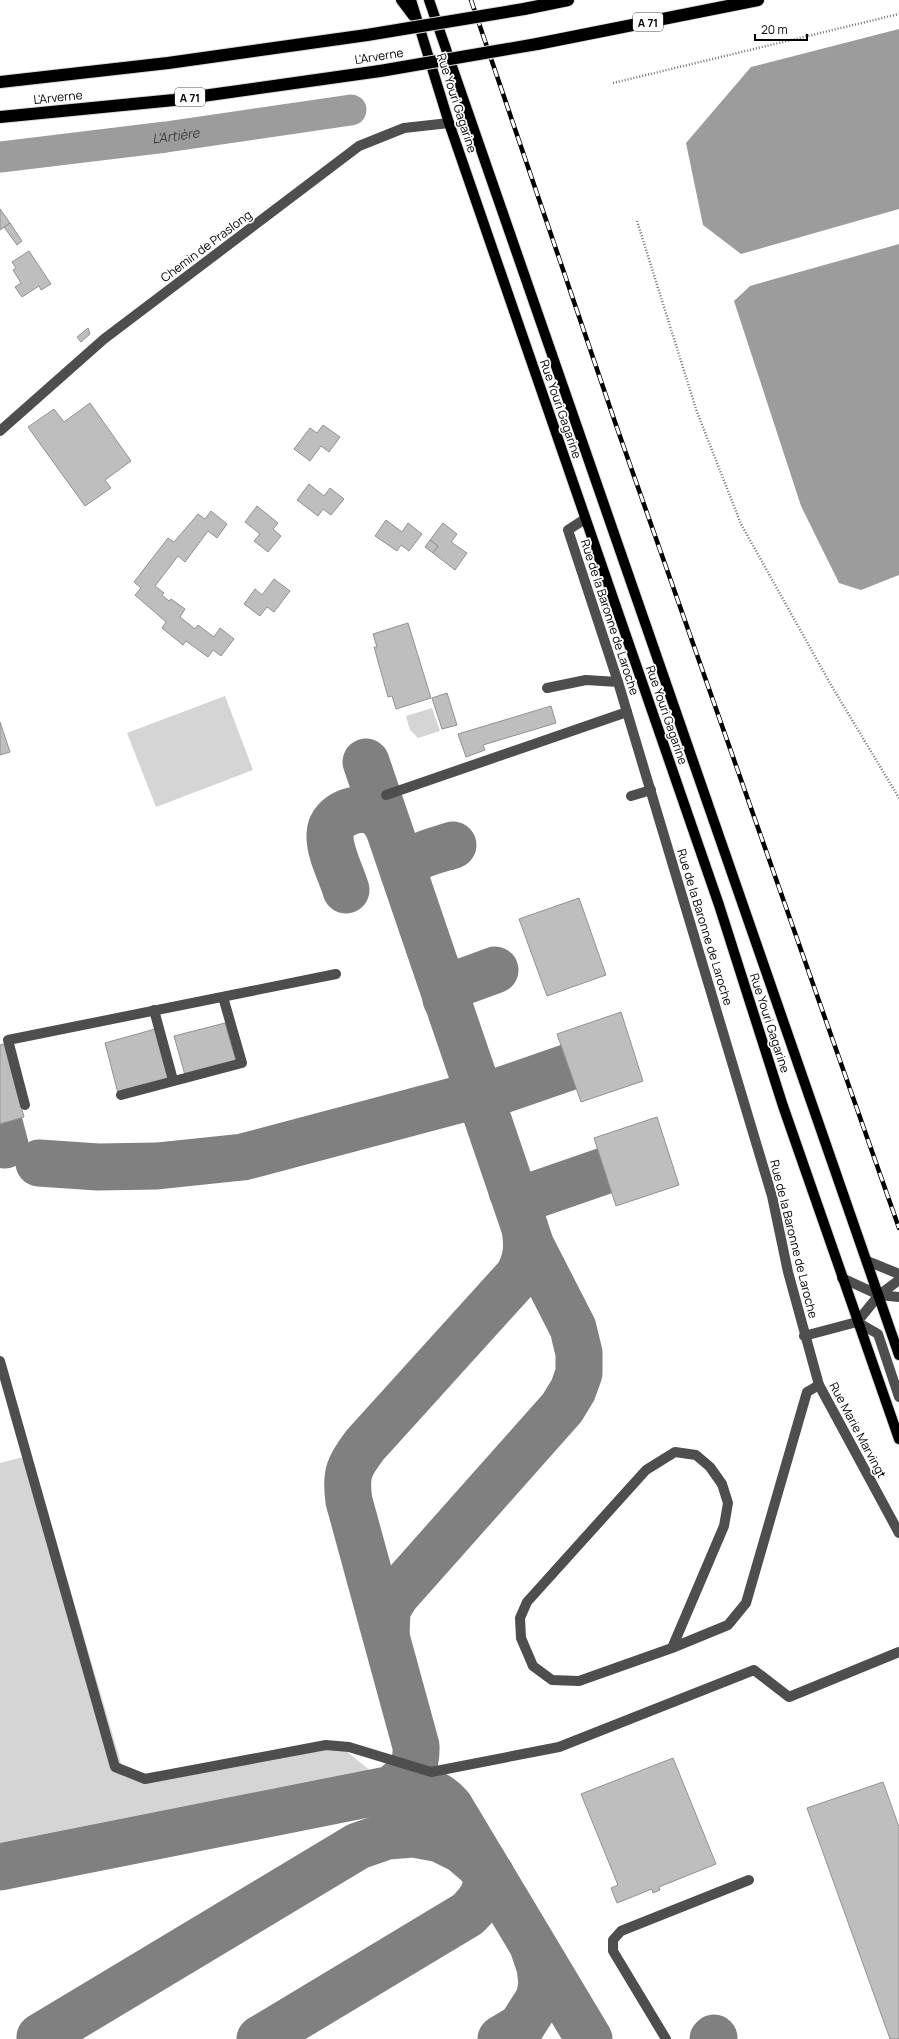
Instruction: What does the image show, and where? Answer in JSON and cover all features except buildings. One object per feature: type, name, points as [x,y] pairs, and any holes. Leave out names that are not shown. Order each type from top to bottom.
[{"type":"highway","name":"L'Arverne","points":[[0,82],[168,63],[367,35],[524,9],[568,0]]},
{"type":"highway","name":"L'Arverne","points":[[0,117],[174,100],[380,71],[537,44],[758,0]]},
{"type":"main road","points":[[401,0],[418,22]]},
{"type":"main road","name":"Rue Youri Gagarine","points":[[411,0],[449,123],[719,905],[783,1106],[899,1439]]},
{"type":"main road","name":"Rue Youri Gagarine","points":[[429,0],[899,1355]]},
{"type":"street","name":"Chemin de Praslong","points":[[0,430],[104,339],[359,146],[404,128],[449,123]]},
{"type":"street","name":"Rue de la Baronne de Laroche","points":[[586,519],[568,530],[618,682],[772,1196],[788,1272],[804,1336]]},
{"type":"street","points":[[547,688],[586,680],[618,682]]},
{"type":"street","points":[[386,795],[627,712]]},
{"type":"street","points":[[631,796],[651,790]]},
{"type":"street","points":[[25,1105],[8,1040],[336,974]]},
{"type":"street","points":[[121,1095],[173,1080],[242,1063],[223,997]]},
{"type":"street","points":[[154,1010],[173,1080]]},
{"type":"street","points":[[867,1261],[899,1274]]},
{"type":"street","points":[[842,1278],[879,1295],[899,1297]]},
{"type":"street","points":[[804,1336],[857,1322],[879,1295],[899,1280]]},
{"type":"street","points":[[857,1322],[878,1334],[899,1397]]},
{"type":"street","name":"Rue Marie Marvingt","points":[[804,1336],[819,1385],[899,1533]]},
{"type":"street","points":[[0,1361],[115,1767],[145,1779],[326,1746],[349,1747],[431,1772],[559,1747],[754,1670],[789,1697],[899,1652]]},
{"type":"street","points":[[672,1648],[724,1526],[728,1503],[722,1484],[710,1467],[696,1455],[675,1452],[646,1470],[527,1602],[520,1618],[521,1638],[533,1666],[552,1680],[579,1681],[672,1648],[728,1625],[746,1603],[807,1392],[819,1385]]},
{"type":"street","points":[[666,2039],[613,1951],[613,1940],[621,1931],[749,1880]]},
{"type":"path","points":[[613,83],[899,14]]},
{"type":"path","points":[[637,221],[697,412],[741,524],[831,685],[899,798]]},
{"type":"shaded area","points":[[899,29],[899,209],[741,254],[703,225],[686,143],[751,67]]},
{"type":"shaded area","points":[[899,244],[899,575],[861,590],[839,583],[801,506],[734,301],[750,286]]},
{"type":"shaded area","points":[[225,696],[253,770],[156,807],[127,733]]},
{"type":"shaded area","points":[[432,708],[440,731],[418,738],[410,730],[406,716]]},
{"type":"shaded area","points":[[31,1455],[125,1777],[334,1741],[373,1773],[0,1847],[0,1463]]},
{"type":"waterway","name":"L'Artière","points":[[0,157],[166,137],[351,110]]},
{"type":"taxiway","points":[[366,762],[531,1246],[573,1328],[579,1353],[579,1373],[573,1390],[562,1408],[396,1595],[387,1610],[386,1635]]},
{"type":"taxiway","points":[[346,890],[331,848],[330,834],[332,827],[341,816],[355,810],[370,810],[377,813],[387,825]]},
{"type":"taxiway","points":[[404,873],[406,867],[416,858],[453,845]]},
{"type":"taxiway","points":[[446,999],[447,991],[454,985],[495,970]]},
{"type":"taxiway","points":[[485,1110],[485,1100],[491,1094],[569,1067]]},
{"type":"taxiway","points":[[39,1163],[98,1167],[157,1166],[243,1157],[465,1098],[476,1101],[485,1110]]},
{"type":"taxiway","points":[[0,1126],[5,1145]]},
{"type":"taxiway","points":[[512,1191],[517,1196],[526,1198],[604,1171]]},
{"type":"taxiway","points":[[0,1867],[392,1789],[407,1775],[415,1760],[416,1746],[349,1501],[348,1477],[355,1459],[365,1445],[518,1276],[526,1253],[525,1228]]},
{"type":"taxiway","points":[[392,1789],[409,1788],[424,1790],[438,1796],[450,1807],[589,2039]]},
{"type":"taxiway","points":[[40,2037],[358,1846],[387,1836],[413,1834],[440,1839],[462,1850],[491,1875]]},
{"type":"taxiway","points":[[260,2039],[468,1914],[482,1897],[486,1886],[484,1864]]},
{"type":"taxiway","points":[[501,2039],[521,2027],[539,1999],[542,1984],[540,1967],[534,1949]]},
{"type":"railway","points":[[471,0],[616,425],[899,1228]]}]
